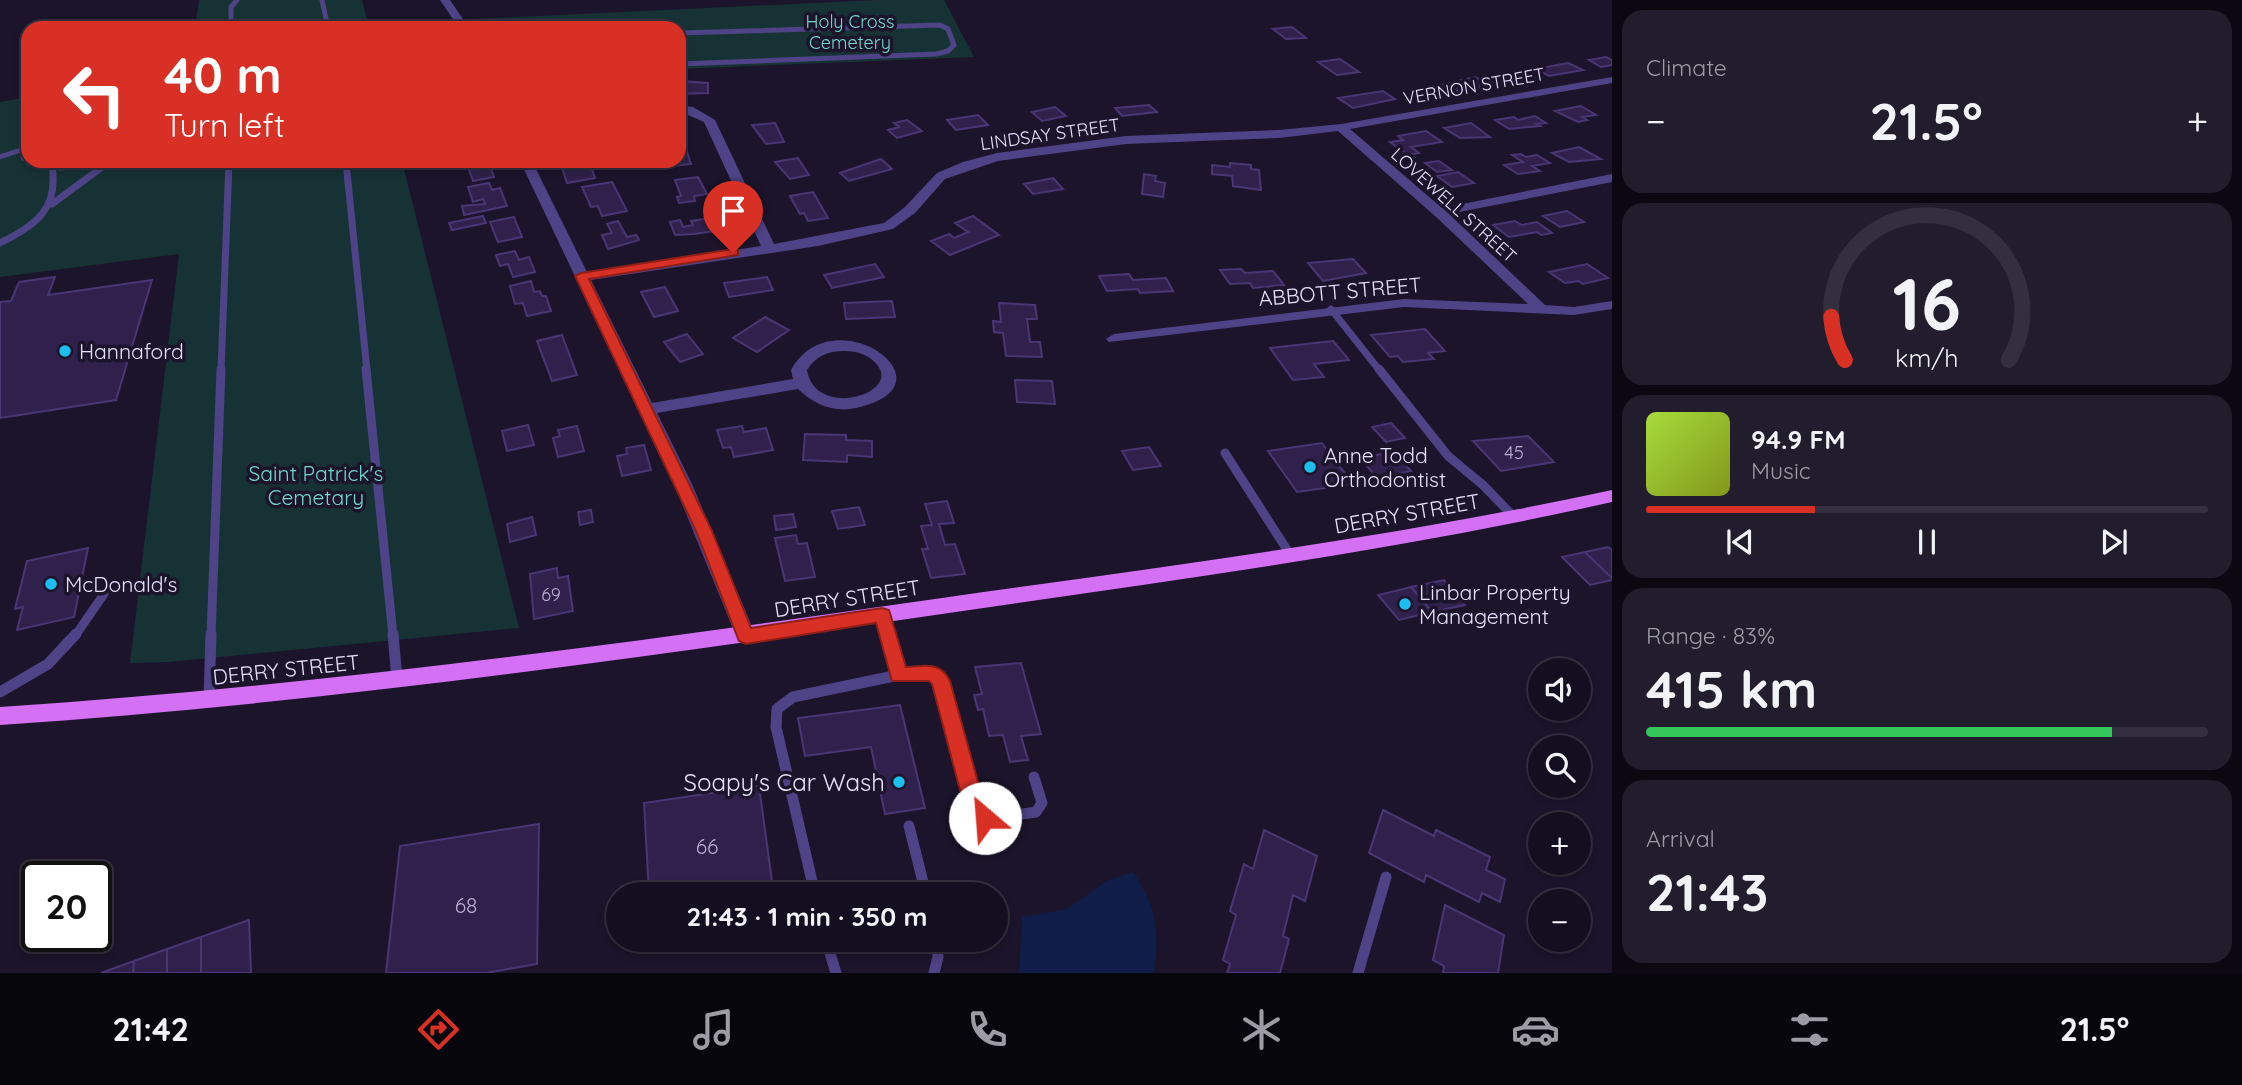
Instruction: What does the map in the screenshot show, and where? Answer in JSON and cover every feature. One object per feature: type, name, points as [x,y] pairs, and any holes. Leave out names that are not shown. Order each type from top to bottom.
[{"type":"main road","name":"DERRY STREET","points":[[0,716],[209,700],[397,681],[746,636],[1292,555],[1514,517],[1612,496]]},
{"type":"street","points":[[445,0],[459,21]]},
{"type":"street","name":"VERNON STREET","points":[[1341,127],[1612,80]]},
{"type":"street","points":[[686,109],[709,120],[769,248]]},
{"type":"street","name":"LOVEWELL STREET","points":[[1341,127],[1439,212],[1542,310]]},
{"type":"street","name":"LINDSAY STREET","points":[[581,276],[818,242],[888,226],[910,210],[941,176],[967,164],[997,157],[1126,140],[1279,134],[1341,127]]},
{"type":"street","points":[[529,168],[704,531],[746,636]]},
{"type":"street","points":[[1439,212],[1612,178]]},
{"type":"street","name":"ABBOTT STREET","points":[[1114,339],[1331,309],[1416,303],[1574,311],[1612,305]]},
{"type":"street","points":[[842,346],[862,349],[879,356],[890,377],[888,384],[876,397],[845,405],[822,401],[805,390],[800,383],[799,370],[807,357],[822,349],[842,346]]},
{"type":"street","points":[[647,410],[800,383]]},
{"type":"lane","points":[[231,21],[231,7],[237,0]]},
{"type":"lane","points":[[322,0],[326,21]]},
{"type":"lane","points":[[686,33],[932,25],[948,29],[954,45],[948,51],[936,54],[686,64]]},
{"type":"lane","points":[[0,158],[21,150]]},
{"type":"lane","points":[[0,158],[21,158]]},
{"type":"lane","points":[[52,168],[56,188],[52,204]]},
{"type":"lane","points":[[0,243],[27,227],[52,204],[101,168]]},
{"type":"lane","points":[[209,700],[229,168]]},
{"type":"lane","points":[[347,168],[397,681]]},
{"type":"lane","points":[[1331,309],[1448,456],[1483,485],[1514,517]]},
{"type":"lane","points":[[1225,453],[1292,555]]},
{"type":"lane","points":[[0,692],[30,677],[61,654],[75,639],[104,594]]},
{"type":"lane","points":[[882,615],[899,675]]},
{"type":"lane","points":[[812,882],[776,727],[777,709],[793,697],[899,675],[928,672],[937,676],[976,813],[990,819],[1035,812],[1042,803],[1034,777]]},
{"type":"lane","points":[[909,826],[923,882]]},
{"type":"lane","points":[[1358,973],[1386,877]]},
{"type":"lane","points":[[830,952],[836,973]]},
{"type":"lane","points":[[934,973],[938,952]]},
{"type":"green space","points":[[199,0],[362,0],[367,21],[196,21]]},
{"type":"green space","name":"Holy Cross Cemetery","points":[[877,0],[944,0],[974,57],[686,69],[686,21],[475,19]]},
{"type":"green space","name":"Saint Patrick's Cemetary","points":[[21,98],[21,168],[404,168],[519,628],[168,662],[130,663],[179,254],[0,277],[0,102]]},
{"type":"water","points":[[1133,872],[1147,896],[1155,920],[1157,945],[1154,973],[1019,973],[1022,917],[1067,909],[1106,881]]},
{"type":"building","points":[[1292,27],[1306,38],[1286,39],[1273,29]]},
{"type":"building","points":[[1606,57],[1612,60],[1612,65],[1601,67],[1589,60]]},
{"type":"building","points":[[1340,59],[1359,72],[1337,75],[1318,62]]},
{"type":"building","points":[[1568,63],[1583,70],[1549,76],[1536,69]]},
{"type":"building","points":[[1524,71],[1538,78],[1517,81],[1496,75]]},
{"type":"building","points":[[1475,77],[1490,85],[1477,88],[1472,85],[1454,92],[1440,85]]},
{"type":"building","points":[[686,81],[708,83],[708,93],[686,94]]},
{"type":"building","points":[[1383,91],[1395,99],[1353,108],[1338,98]]},
{"type":"building","points":[[1149,105],[1157,112],[1122,116],[1115,108]]},
{"type":"building","points":[[1581,106],[1596,115],[1582,117],[1587,120],[1578,122],[1555,111]]},
{"type":"building","points":[[1055,107],[1066,116],[1042,121],[1032,112]]},
{"type":"building","points":[[978,115],[988,125],[956,130],[947,120]]},
{"type":"building","points":[[1535,116],[1546,123],[1509,129],[1495,120],[1514,117],[1518,120]]},
{"type":"building","points":[[907,120],[922,131],[897,138],[888,130],[899,127],[894,123]]},
{"type":"building","points":[[775,123],[784,142],[766,144],[752,125]]},
{"type":"building","points":[[1471,123],[1490,137],[1460,138],[1444,128]]},
{"type":"building","points":[[1426,131],[1442,142],[1411,147],[1419,153],[1408,155],[1390,142],[1403,140],[1398,136]]},
{"type":"building","points":[[1579,147],[1601,159],[1569,162],[1552,153]]},
{"type":"building","points":[[686,152],[687,152],[691,164],[686,165]]},
{"type":"building","points":[[1521,154],[1526,157],[1537,155],[1550,163],[1532,166],[1540,171],[1518,174],[1504,165],[1523,162],[1512,155]]},
{"type":"building","points":[[798,158],[809,175],[790,179],[775,162]]},
{"type":"building","points":[[881,159],[892,169],[849,181],[840,173]]},
{"type":"building","points":[[1439,161],[1452,170],[1437,172],[1425,163]]},
{"type":"building","points":[[1230,163],[1251,165],[1251,169],[1259,170],[1261,190],[1233,186],[1232,176],[1212,174],[1212,165],[1230,167]]},
{"type":"building","points":[[491,168],[494,177],[473,181],[469,170]]},
{"type":"building","points":[[562,168],[591,168],[595,178],[567,183]]},
{"type":"building","points":[[1458,172],[1474,183],[1452,187],[1437,176]]},
{"type":"building","points":[[1144,174],[1156,176],[1155,181],[1165,183],[1163,197],[1142,194]]},
{"type":"building","points":[[698,177],[707,194],[694,196],[695,201],[679,203],[677,197],[681,196],[675,180]]},
{"type":"building","points":[[1053,178],[1063,189],[1033,194],[1024,184]]},
{"type":"building","points":[[612,182],[627,211],[602,216],[598,206],[591,207],[582,187]]},
{"type":"building","points":[[489,183],[492,190],[500,188],[507,206],[464,215],[462,206],[485,204],[483,199],[473,202],[468,187]]},
{"type":"building","points":[[813,192],[828,218],[808,221],[804,213],[800,214],[790,196]]},
{"type":"building","points":[[1567,211],[1584,222],[1560,227],[1543,216]]},
{"type":"building","points":[[483,216],[486,223],[452,230],[449,223]]},
{"type":"building","points":[[973,216],[999,235],[950,255],[931,241],[949,234],[954,238],[968,232],[955,223]]},
{"type":"building","points":[[514,217],[522,237],[498,242],[490,222]]},
{"type":"building","points":[[717,217],[722,230],[694,234],[675,235],[670,222],[680,220],[683,227],[693,225],[691,221]]},
{"type":"building","points":[[618,221],[627,237],[636,235],[639,240],[608,249],[602,235],[612,233],[607,224]]},
{"type":"building","points":[[1515,221],[1522,225],[1537,222],[1552,233],[1541,235],[1537,232],[1509,237],[1493,225]]},
{"type":"building","points":[[515,251],[519,260],[529,257],[535,272],[513,277],[508,264],[500,266],[496,255]]},
{"type":"building","points":[[1353,259],[1366,273],[1323,281],[1308,263]]},
{"type":"building","points":[[875,264],[884,277],[832,288],[824,275]]},
{"type":"building","points":[[1587,264],[1608,278],[1583,284],[1578,281],[1565,283],[1549,272]]},
{"type":"building","points":[[1241,269],[1245,273],[1273,271],[1284,285],[1253,288],[1250,283],[1230,284],[1220,270]]},
{"type":"building","points":[[1129,274],[1133,280],[1166,278],[1173,291],[1107,291],[1099,276]]},
{"type":"building","name":"Hannaford","points":[[55,277],[48,295],[152,280],[116,400],[0,418],[0,302],[11,301],[19,282]]},
{"type":"building","points":[[767,277],[773,290],[729,297],[724,283]]},
{"type":"building","points":[[531,281],[534,292],[540,291],[542,296],[546,296],[551,311],[527,316],[523,303],[515,304],[510,286]]},
{"type":"building","points":[[665,287],[678,311],[654,317],[641,292]]},
{"type":"building","points":[[892,301],[895,317],[846,319],[844,303]]},
{"type":"building","points":[[999,303],[1035,305],[1037,319],[1027,319],[1030,342],[1040,342],[1042,357],[1006,356],[1003,333],[994,332],[993,321],[1001,322]]},
{"type":"building","points":[[765,317],[789,330],[757,352],[733,338]]},
{"type":"building","points":[[1425,329],[1445,351],[1428,353],[1434,359],[1403,362],[1398,356],[1390,357],[1371,335]]},
{"type":"building","points":[[687,334],[703,354],[680,362],[664,342]]},
{"type":"building","points":[[562,335],[577,375],[552,381],[537,341]]},
{"type":"building","points":[[1333,341],[1349,360],[1314,364],[1324,377],[1293,380],[1270,348]]},
{"type":"building","points":[[1015,380],[1052,381],[1055,404],[1017,402]]},
{"type":"building","points":[[1391,423],[1405,438],[1386,442],[1372,427]]},
{"type":"building","points":[[528,425],[534,445],[507,451],[502,431]]},
{"type":"building","points":[[577,426],[584,451],[558,457],[553,438],[560,436],[558,430]]},
{"type":"building","points":[[742,426],[744,432],[766,428],[773,450],[734,457],[731,447],[723,448],[717,430]]},
{"type":"building","points":[[805,434],[846,435],[846,440],[872,441],[872,457],[847,455],[847,462],[803,460]]},
{"type":"building","points":[[1528,436],[1554,462],[1501,471],[1473,441]]},
{"type":"building","name":"Anne Todd Orthodontist","points":[[1322,443],[1353,484],[1297,492],[1268,451]]},
{"type":"building","points":[[644,445],[651,470],[622,476],[617,456],[627,454],[626,448]]},
{"type":"building","points":[[1149,447],[1161,466],[1133,470],[1122,451]]},
{"type":"building","points":[[1393,452],[1411,471],[1377,478],[1360,458]]},
{"type":"building","points":[[947,501],[954,523],[939,524],[945,545],[955,544],[965,574],[931,578],[922,549],[928,549],[921,526],[932,525],[925,504]]},
{"type":"building","points":[[859,507],[865,525],[838,529],[832,511]]},
{"type":"building","points":[[591,510],[593,522],[580,525],[578,512]]},
{"type":"building","points":[[793,514],[796,527],[776,530],[774,516]]},
{"type":"building","points":[[532,517],[536,535],[510,542],[507,524]]},
{"type":"building","points":[[796,535],[798,544],[807,543],[815,577],[785,581],[775,538]]},
{"type":"building","points":[[1608,547],[1612,550],[1612,578],[1585,552]]},
{"type":"building","name":"McDonald's","points":[[88,548],[74,617],[17,630],[23,607],[15,609],[27,561]]},
{"type":"building","points":[[1585,552],[1612,580],[1590,585],[1562,557]]},
{"type":"building","points":[[557,568],[558,578],[568,576],[573,611],[534,619],[530,574]]},
{"type":"building","points":[[1444,580],[1465,605],[1432,612],[1411,587]]},
{"type":"building","name":"Linbar Property Management","points":[[1411,587],[1432,612],[1399,620],[1378,595]]},
{"type":"building","points":[[1021,663],[1041,734],[1021,736],[1028,760],[1010,762],[1003,735],[989,736],[983,709],[978,710],[974,695],[982,694],[975,667]]},
{"type":"building","name":"Soapy's Car Wash","points":[[900,705],[925,808],[885,814],[871,747],[805,756],[798,718]]},
{"type":"building","points":[[759,786],[772,882],[648,882],[644,803]]},
{"type":"building","points":[[1383,810],[1434,836],[1436,830],[1490,857],[1486,870],[1505,879],[1500,902],[1482,893],[1479,902],[1426,875],[1424,882],[1369,853]]},
{"type":"building","points":[[539,824],[537,964],[486,973],[386,973],[400,846]]},
{"type":"building","points":[[1264,830],[1317,856],[1305,901],[1293,895],[1283,936],[1289,939],[1280,973],[1227,973],[1230,964],[1223,960],[1236,915],[1230,911],[1244,864],[1253,869]]},
{"type":"building","points":[[1445,905],[1504,935],[1498,973],[1443,973],[1444,966],[1433,960]]},
{"type":"building","points":[[249,920],[251,973],[201,973],[201,937]]},
{"type":"building","points":[[201,937],[201,973],[167,973],[167,949]]},
{"type":"building","points":[[167,949],[167,973],[133,973],[134,961]]},
{"type":"building","points":[[134,961],[133,973],[101,973]]},
{"type":"place","name":"Hannaford","points":[[65,351]]},
{"type":"place","name":"Anne Todd Orthodontist","points":[[1310,467]]},
{"type":"place","name":"McDonald's","points":[[51,584]]},
{"type":"place","name":"Linbar Property Management","points":[[1405,604]]},
{"type":"place","name":"Soapy's Car Wash","points":[[899,782]]},
{"type":"route","points":[[733,253],[581,276],[704,531],[746,636],[882,615],[899,675],[928,672],[937,676],[940,681],[976,813],[985,818]]}]
